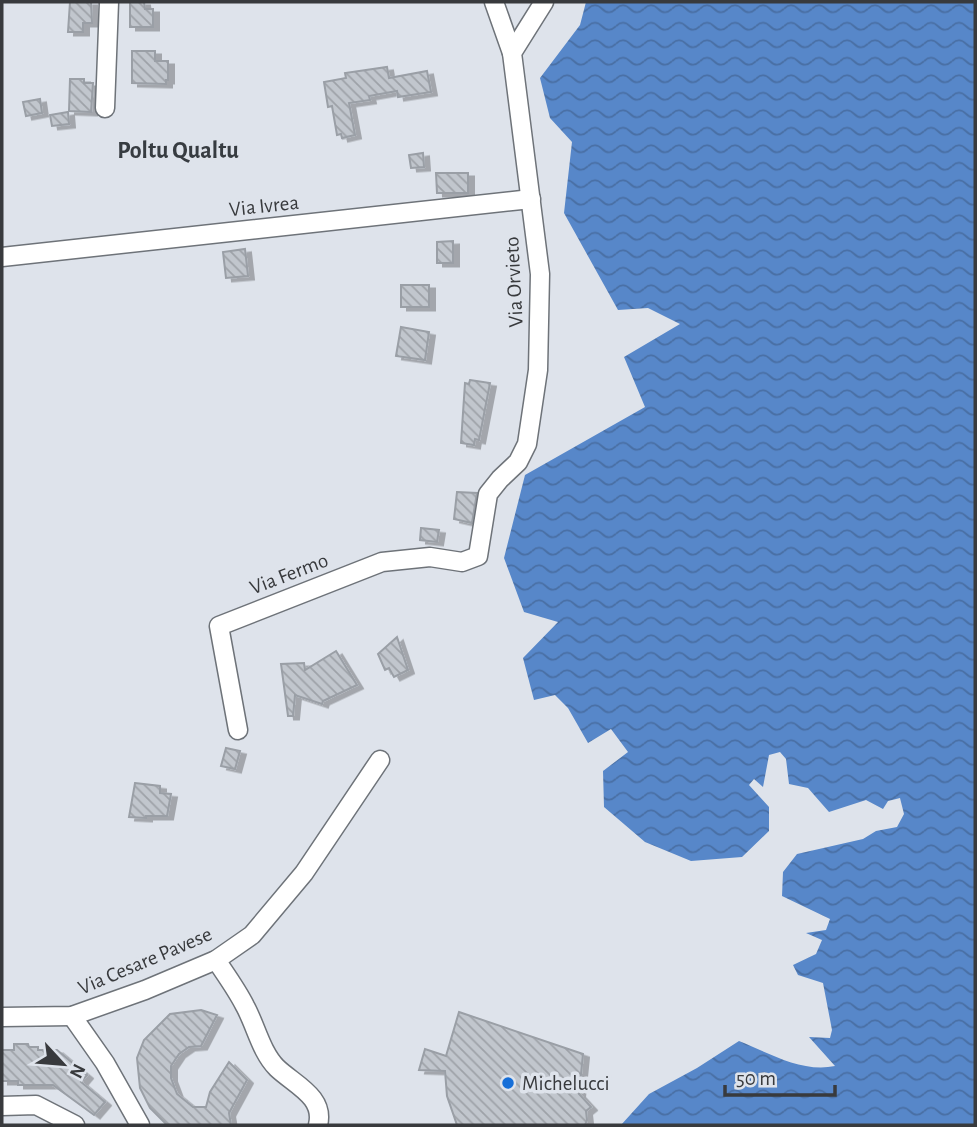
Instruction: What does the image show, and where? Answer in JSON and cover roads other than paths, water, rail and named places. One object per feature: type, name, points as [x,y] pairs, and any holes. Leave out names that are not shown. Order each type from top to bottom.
[{"type":"street","points":[[105,108],[109,2]]},
{"type":"street","name":"Via Orvieto","points":[[478,555],[488,494],[518,462],[527,444],[536,383],[541,315],[540,274],[512,53],[494,2]]},
{"type":"street","points":[[512,53],[544,2]]},
{"type":"street","name":"Via Ivrea","points":[[2,257],[531,199]]},
{"type":"street","name":"Via Fermo","points":[[238,730],[219,626],[382,562],[430,557],[462,562],[478,555]]},
{"type":"street","name":"Via Cesare Pavese","points":[[2,1017],[72,1016],[145,990],[216,960],[252,935],[304,873],[380,760]]},
{"type":"street","points":[[216,960],[245,1006],[268,1057],[316,1101],[321,1115],[318,1125]]},
{"type":"street","points":[[72,1016],[105,1063],[135,1124]]},
{"type":"street","points":[[2,1105],[36,1105],[75,1125]]},
{"type":"water","points":[[586,2],[975,2],[975,1125],[621,1125],[649,1094],[739,1041],[798,1064],[810,1067],[835,1066],[809,1037],[830,1038],[832,1030],[823,983],[798,975],[793,965],[816,954],[822,940],[806,933],[826,930],[830,919],[782,896],[783,872],[797,854],[863,839],[876,831],[897,827],[904,814],[900,798],[888,801],[883,809],[866,800],[829,812],[808,788],[789,784],[786,759],[780,752],[769,755],[763,787],[754,779],[749,785],[769,807],[769,831],[742,857],[691,861],[645,842],[604,807],[603,771],[628,752],[611,729],[588,743],[568,708],[555,695],[534,700],[523,658],[558,622],[524,612],[504,558],[525,475],[645,407],[624,357],[680,324],[648,308],[618,310],[564,213],[572,142],[550,118],[540,78],[580,25]]},
{"type":"place","name":"Michelucci","points":[[508,1083]]},
{"type":"district","name":"Poltu Qualtu","points":[[178,151]]}]
